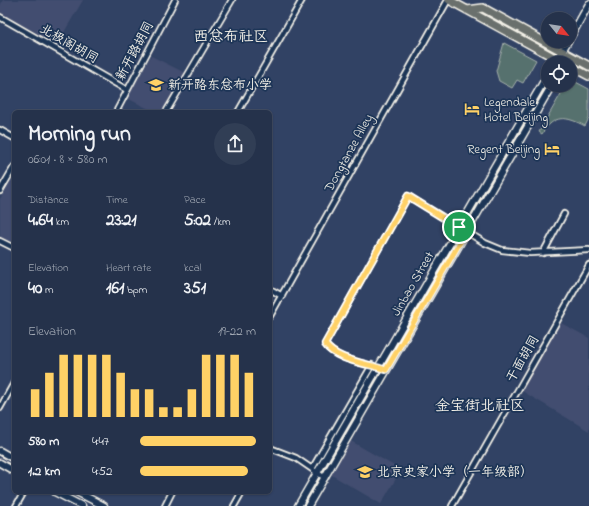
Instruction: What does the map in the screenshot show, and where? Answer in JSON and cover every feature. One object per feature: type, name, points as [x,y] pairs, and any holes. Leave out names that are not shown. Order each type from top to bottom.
[{"type":"main road","points":[[449,0],[548,56]]},
{"type":"main road","points":[[577,25],[589,4]]},
{"type":"main road","points":[[467,10],[483,8],[589,66]]},
{"type":"main road","points":[[561,56],[564,48]]},
{"type":"main road","points":[[577,70],[589,76]]},
{"type":"main road","name":"Jinbao Street","points":[[298,506],[315,471],[541,86]]},
{"type":"main road","name":"Jinbao Street","points":[[308,506],[548,92]]},
{"type":"main road","points":[[0,451],[12,458]]},
{"type":"main road","points":[[0,463],[12,470]]},
{"type":"main road","points":[[59,494],[82,506]]},
{"type":"main road","points":[[81,494],[104,506]]},
{"type":"street","name":"新开路胡同","points":[[118,110],[127,90],[175,0]]},
{"type":"street","points":[[167,110],[232,0]]},
{"type":"street","points":[[239,110],[302,0]]},
{"type":"street","name":"Dongtanze Alley","points":[[272,313],[449,0]]},
{"type":"street","name":"北极阁胡同","points":[[0,17],[127,90]]},
{"type":"street","points":[[0,130],[12,137]]},
{"type":"street","points":[[0,191],[12,170]]},
{"type":"street","points":[[386,370],[348,358],[329,350],[325,344],[408,196],[466,232],[502,250],[543,253],[589,250]]},
{"type":"street","points":[[543,253],[564,214]]},
{"type":"street","points":[[0,241],[12,247]]},
{"type":"street","name":"干面胡同","points":[[452,506],[589,265]]},
{"type":"street","points":[[272,290],[282,296]]},
{"type":"street","points":[[0,408],[12,387]]},
{"type":"street","points":[[272,449],[296,458],[325,478]]},
{"type":"street","points":[[16,506],[23,494]]},
{"type":"street","points":[[165,506],[171,494]]},
{"type":"street","points":[[234,506],[241,494]]},
{"type":"shaded area","points":[[3,0],[83,0],[57,44],[0,13],[0,6]]},
{"type":"shaded area","name":"新开路东总布小学","points":[[151,56],[185,73],[164,110],[151,110],[127,98]]},
{"type":"shaded area","points":[[12,179],[12,243],[0,237],[0,199]]},
{"type":"shaded area","points":[[559,322],[589,338],[589,431],[522,391]]},
{"type":"shaded area","name":"北京史家小学（一年级部）","points":[[349,440],[401,470],[381,504],[330,474]]},
{"type":"green space","points":[[504,43],[536,60],[523,83],[517,80],[512,88],[499,81],[496,71]]},
{"type":"green space","points":[[577,83],[589,89],[589,118],[585,126],[572,120],[561,119],[551,123],[542,134],[539,132],[562,92],[577,92]]},
{"type":"place","name":"新开路东总布小学","points":[[156,85]]},
{"type":"place","name":"Legendale Hotel Beijing","points":[[472,109]]},
{"type":"place","name":"Regent Beijing","points":[[552,149]]},
{"type":"place","name":"北京史家小学（一年级部）","points":[[365,472]]},
{"type":"district","name":"西总布社区","points":[[231,37]]},
{"type":"district","name":"金宝街北社区","points":[[480,406]]},
{"type":"route","points":[[408,196],[459,227],[466,232],[386,370],[348,358],[329,350],[325,344],[408,196]]}]
